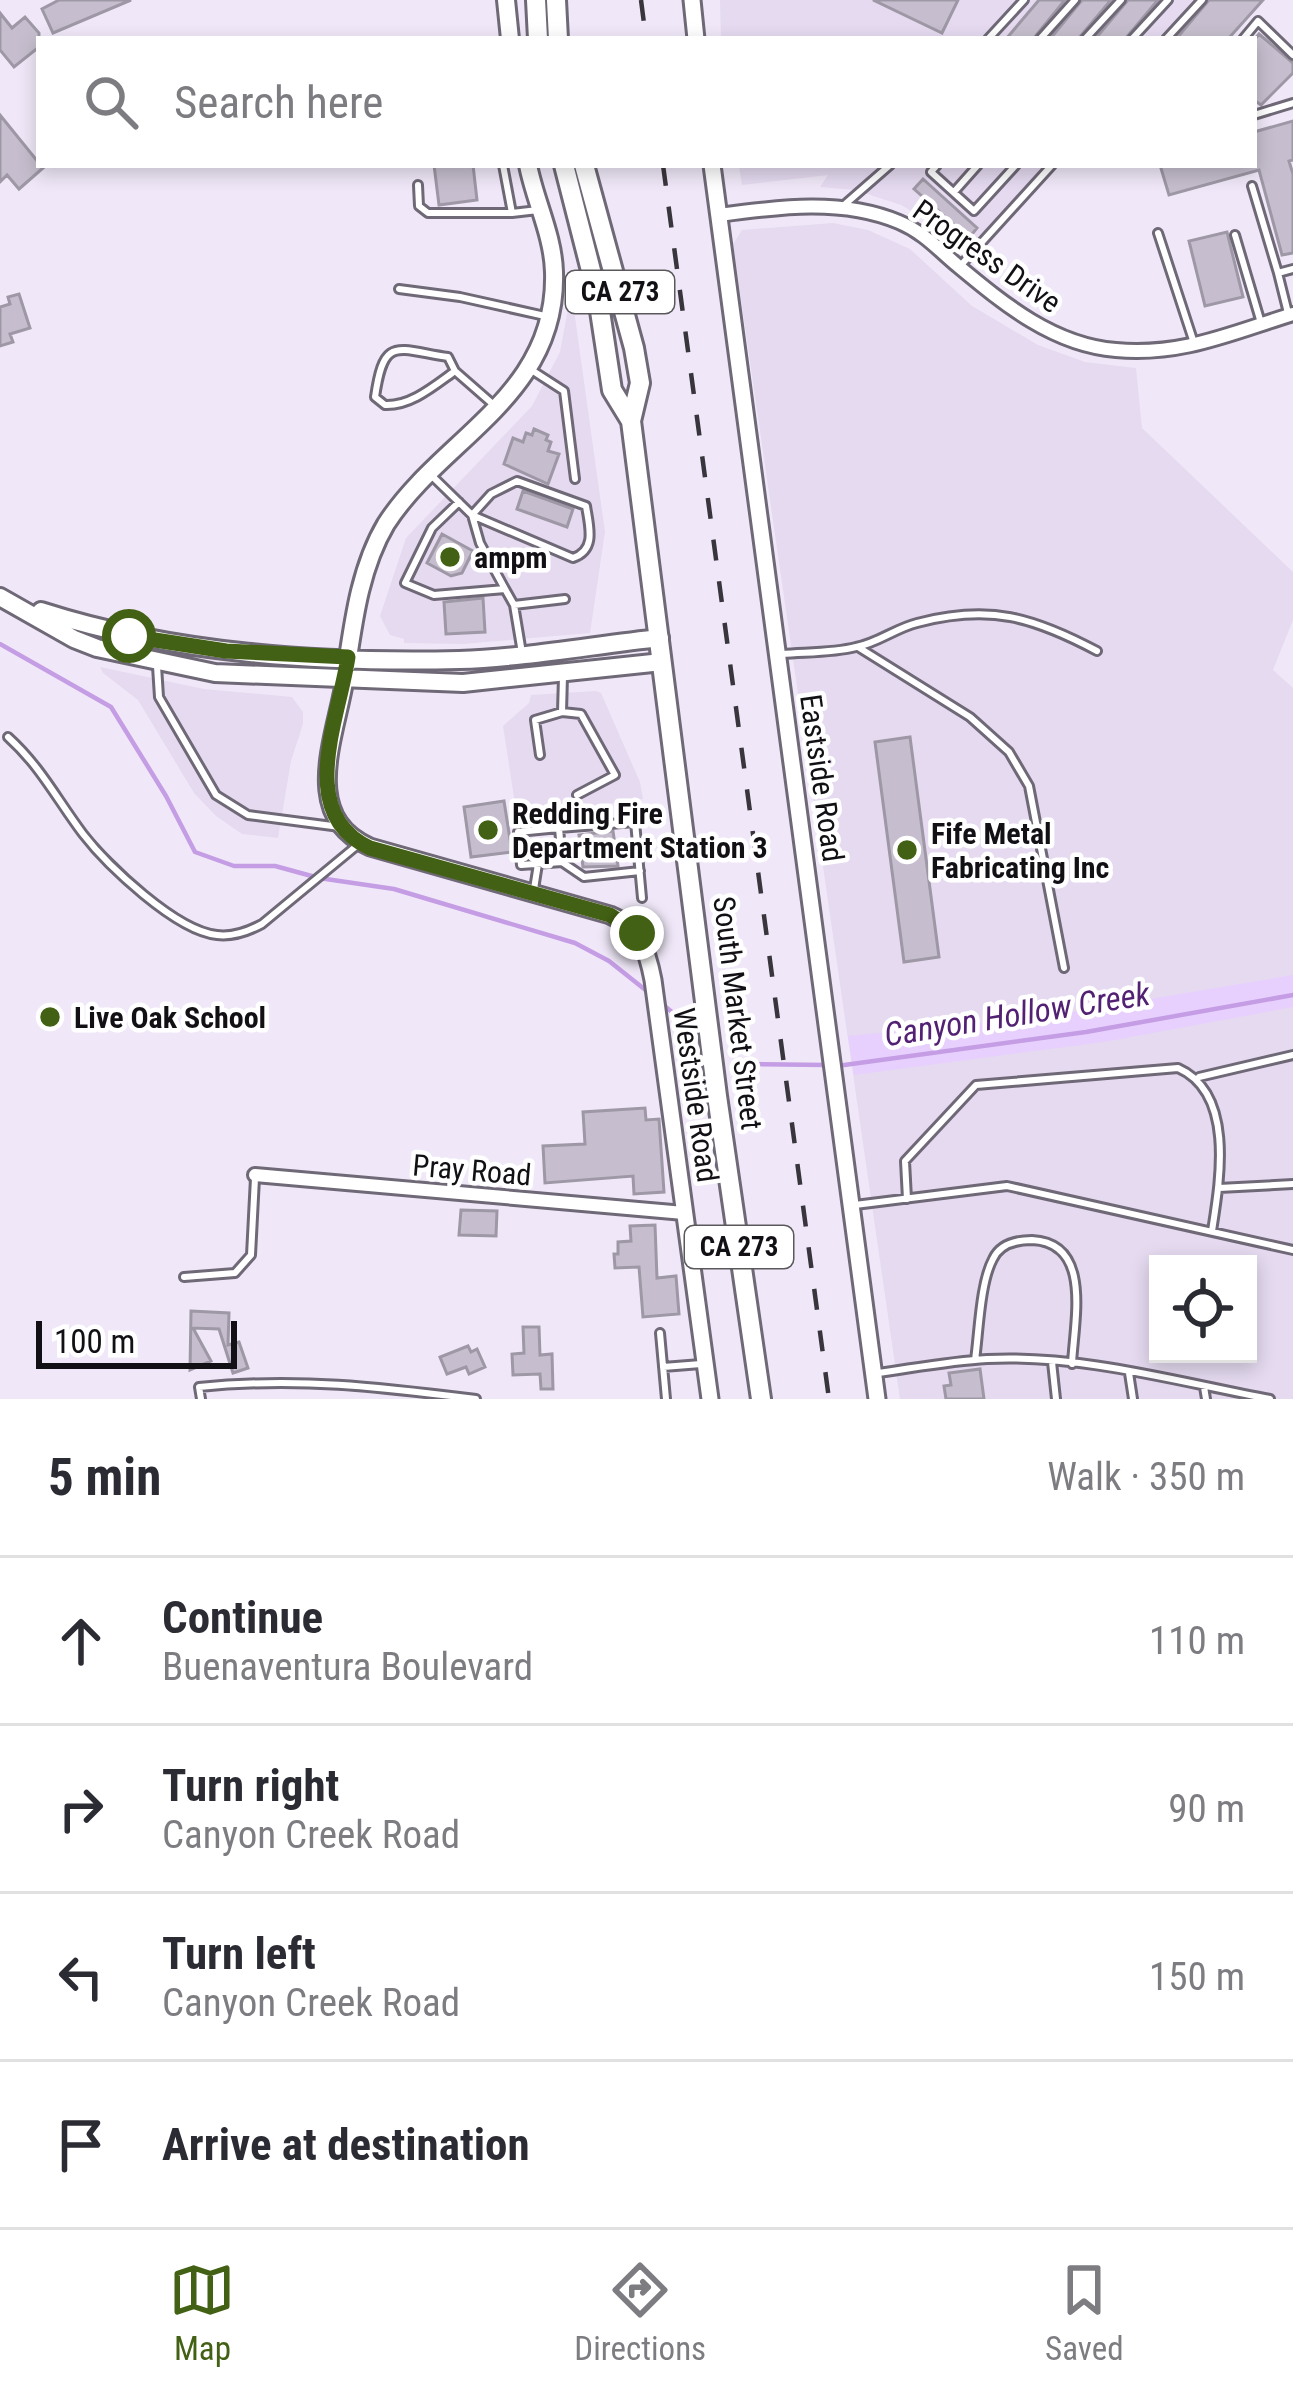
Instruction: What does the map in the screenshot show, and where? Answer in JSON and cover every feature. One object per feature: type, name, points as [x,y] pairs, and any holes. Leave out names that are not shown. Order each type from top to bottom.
[{"type":"main road","points":[[506,0],[510,36]]},
{"type":"main road","points":[[536,0],[538,36]]},
{"type":"main road","points":[[556,0],[558,36]]},
{"type":"main road","points":[[345,679],[363,582],[376,542],[397,510],[498,409],[527,367],[548,316],[554,273],[529,168]]},
{"type":"main road","name":"South Market Street","points":[[565,168],[598,298],[612,390],[631,421]]},
{"type":"main road","name":"South Market Street","points":[[585,168],[640,383],[631,421],[717,1096],[761,1399]]},
{"type":"main road","points":[[3,598],[84,625],[226,651],[463,660],[660,638]]},
{"type":"main road","points":[[3,598],[74,639],[156,663],[231,674],[463,683],[662,662]]},
{"type":"street","points":[[692,0],[696,36]]},
{"type":"street","name":"Eastside Road","points":[[712,168],[878,1399]]},
{"type":"street","name":"Progress Drive","points":[[718,215],[781,207],[840,208],[903,224],[932,241],[1034,323],[1093,347],[1167,352],[1291,315]]},
{"type":"street","points":[[345,679],[327,780],[328,804],[343,828],[360,843],[533,892]]},
{"type":"street","name":"Westside Road","points":[[533,892],[616,918],[634,929],[644,943],[653,980],[710,1399]]},
{"type":"street","name":"Pray Road","points":[[255,1175],[684,1213]]},
{"type":"lane","points":[[991,36],[1024,0]]},
{"type":"lane","points":[[1043,36],[1075,0]]},
{"type":"lane","points":[[1088,36],[1120,0]]},
{"type":"lane","points":[[1135,36],[1168,0]]},
{"type":"lane","points":[[1169,36],[1202,0]]},
{"type":"lane","points":[[1246,36],[1258,22],[1293,55]]},
{"type":"lane","points":[[1257,114],[1293,104]]},
{"type":"lane","points":[[503,168],[512,214]]},
{"type":"lane","points":[[840,208],[887,168]]},
{"type":"lane","points":[[934,168],[931,172],[974,211],[1013,168]]},
{"type":"lane","points":[[954,192],[975,168]]},
{"type":"lane","points":[[959,267],[1049,168]]},
{"type":"lane","points":[[418,185],[419,206],[428,213],[541,210]]},
{"type":"lane","points":[[1252,186],[1291,315]]},
{"type":"lane","points":[[1158,233],[1195,346]]},
{"type":"lane","points":[[1235,235],[1262,323]]},
{"type":"lane","points":[[1278,273],[1293,268]]},
{"type":"lane","points":[[399,289],[548,316]]},
{"type":"lane","points":[[455,371],[396,406],[385,406],[375,397],[380,362],[386,353],[397,350],[448,357],[455,371],[498,409]]},
{"type":"lane","points":[[527,367],[564,391],[575,479]]},
{"type":"lane","points":[[431,475],[472,515],[573,558],[589,547],[586,506],[517,481],[490,494],[472,515]]},
{"type":"lane","points":[[459,502],[432,528],[405,583],[434,595],[505,589]]},
{"type":"lane","points":[[472,515],[480,543],[514,605],[522,653]]},
{"type":"lane","points":[[514,605],[565,599]]},
{"type":"lane","points":[[778,654],[858,647],[915,623],[970,614],[1015,616],[1048,625],[1097,651]]},
{"type":"lane","points":[[858,647],[970,717],[1009,752],[1029,786],[1064,968]]},
{"type":"lane","points":[[156,663],[159,697],[216,796],[248,815],[343,828]]},
{"type":"lane","points":[[562,712],[563,672]]},
{"type":"lane","points":[[540,755],[535,720],[562,712],[581,714],[615,775],[578,795]]},
{"type":"lane","points":[[8,736],[38,765],[84,835],[123,875],[198,929],[215,935],[249,931],[360,843]]},
{"type":"lane","points":[[640,871],[584,877],[562,862],[521,866],[518,832],[635,822],[640,871],[642,898]]},
{"type":"lane","points":[[559,828],[562,862]]},
{"type":"lane","points":[[533,892],[538,864]]},
{"type":"lane","points":[[1199,1078],[1293,1055]]},
{"type":"lane","points":[[907,1198],[905,1161],[976,1085],[1178,1068],[1199,1078],[1212,1103],[1219,1150],[1212,1232]]},
{"type":"lane","points":[[184,1277],[235,1273],[250,1255],[255,1175]]},
{"type":"lane","points":[[1219,1188],[1293,1184]]},
{"type":"lane","points":[[851,1206],[1007,1186],[1293,1250]]},
{"type":"lane","points":[[975,1360],[991,1262],[1001,1246],[1023,1240],[1050,1241],[1066,1252],[1074,1272],[1072,1364]]},
{"type":"lane","points":[[660,1334],[666,1399]]},
{"type":"lane","points":[[874,1373],[975,1360],[1052,1362],[1270,1399]]},
{"type":"lane","points":[[1052,1362],[1057,1399]]},
{"type":"lane","points":[[663,1367],[705,1364]]},
{"type":"lane","points":[[1130,1373],[1133,1399]]},
{"type":"lane","points":[[201,1399],[199,1387],[264,1380],[328,1381],[476,1399]]},
{"type":"lane","points":[[1204,1387],[1206,1399]]},
{"type":"shaded area","points":[[720,0],[1196,0],[1164,36],[721,36]]},
{"type":"shaded area","points":[[739,168],[1043,168],[967,251],[901,205],[855,190],[820,187],[828,175],[742,185]]},
{"type":"shaded area","points":[[833,223],[868,230],[910,249],[972,306],[1038,345],[1085,362],[1136,368],[1142,428],[1293,572],[1293,620],[1273,670],[1293,688],[1293,1399],[900,1399],[733,244],[742,230]]},
{"type":"shaded area","points":[[568,309],[574,310],[605,532],[590,633],[463,644],[404,643],[390,635],[380,616],[406,538],[532,406],[560,352]]},
{"type":"shaded area","points":[[100,667],[204,689],[292,697],[303,712],[303,724],[291,761],[278,838],[242,834],[216,816],[194,793],[138,700]]},
{"type":"shaded area","points":[[601,693],[640,782],[643,799],[517,817],[503,726],[529,703],[531,695]]},
{"type":"shaded area","points":[[1293,975],[1293,1007],[1104,1042],[854,1075],[848,1036],[1037,1018]]},
{"type":"building","points":[[59,0],[131,0],[53,33],[42,9]]},
{"type":"building","points":[[873,0],[958,0],[942,33]]},
{"type":"building","points":[[1039,0],[1065,0],[1035,36],[1009,36]]},
{"type":"building","points":[[1082,0],[1111,0],[1081,36],[1052,36]]},
{"type":"building","points":[[1128,0],[1158,0],[1128,36],[1098,36]]},
{"type":"building","points":[[1209,0],[1263,0],[1231,36],[1179,36]]},
{"type":"building","points":[[0,13],[12,28],[25,17],[39,33],[36,49],[14,67],[0,50]]},
{"type":"building","points":[[1257,36],[1293,63],[1293,73],[1261,105],[1257,102]]},
{"type":"building","points":[[0,115],[36,159],[36,168],[43,168],[19,189],[7,175],[0,182]]},
{"type":"building","points":[[1293,121],[1293,160],[1289,161],[1293,253],[1282,255],[1259,170],[1169,195],[1161,168],[1257,168],[1257,131]]},
{"type":"building","points":[[434,168],[473,168],[477,200],[439,205]]},
{"type":"building","points":[[923,179],[977,228],[969,238],[914,189]]},
{"type":"building","points":[[1227,232],[1243,297],[1205,306],[1189,241]]},
{"type":"building","points":[[19,294],[30,328],[10,334],[13,342],[0,346],[0,307],[10,304],[8,297]]},
{"type":"building","points":[[534,429],[548,435],[548,451],[559,454],[548,484],[504,464],[513,438],[523,442]]},
{"type":"building","points":[[523,491],[573,509],[567,527],[517,509]]},
{"type":"building","name":"ampm","points":[[442,534],[473,551],[462,573],[451,576],[427,563]]},
{"type":"building","name":"ampm","points":[[483,598],[485,632],[446,634],[444,602]]},
{"type":"building","name":"Fife Metal Fabricating Inc","points":[[910,737],[939,957],[904,962],[875,742]]},
{"type":"building","name":"Redding Fire Department Station 3","points":[[504,801],[512,852],[471,857],[464,807]]},
{"type":"building","points":[[613,831],[618,866],[583,867],[579,835]]},
{"type":"building","points":[[645,1108],[646,1120],[659,1119],[664,1192],[634,1194],[633,1176],[545,1183],[543,1146],[585,1144],[583,1112]]},
{"type":"building","points":[[461,1210],[497,1211],[496,1236],[459,1235]]},
{"type":"building","points":[[655,1225],[657,1278],[676,1276],[679,1314],[643,1317],[639,1267],[615,1268],[614,1254],[618,1254],[618,1242],[631,1241],[630,1226]]},
{"type":"building","points":[[191,1311],[229,1313],[228,1345],[239,1342],[248,1368],[233,1373],[219,1329],[193,1328],[211,1361],[190,1370]]},
{"type":"building","points":[[523,1327],[539,1327],[540,1355],[552,1354],[553,1389],[541,1389],[540,1374],[513,1375],[512,1354],[524,1353]]},
{"type":"building","points":[[468,1346],[471,1352],[477,1349],[485,1367],[469,1374],[466,1367],[447,1374],[440,1357]]},
{"type":"building","points":[[980,1369],[984,1399],[946,1399],[949,1373]]},
{"type":"waterway","name":"Canyon Hollow Creek","points":[[0,644],[111,707],[195,852],[234,866],[275,866],[394,889],[575,943],[609,961],[648,992]]},
{"type":"waterway","name":"Canyon Hollow Creek","points":[[837,1066],[1086,1032],[1293,995]]},
{"type":"waterway","name":"Canyon Hollow Creek","points":[[661,1003],[684,1022]]},
{"type":"waterway","name":"Canyon Hollow Creek","points":[[747,1064],[826,1065]]},
{"type":"railway","points":[[641,0],[646,36]]},
{"type":"railway","points":[[663,168],[829,1399]]},
{"type":"place","name":"ampm","points":[[450,557]]},
{"type":"place","name":"Redding Fire Department Station 3","points":[[488,830]]},
{"type":"place","name":"Fife Metal Fabricating Inc","points":[[907,850]]},
{"type":"place","name":"Live Oak School","points":[[50,1017]]},
{"type":"route","points":[[129,636],[226,651],[348,657],[328,765],[327,796],[335,818],[350,836],[370,848],[610,915],[637,933]]}]
